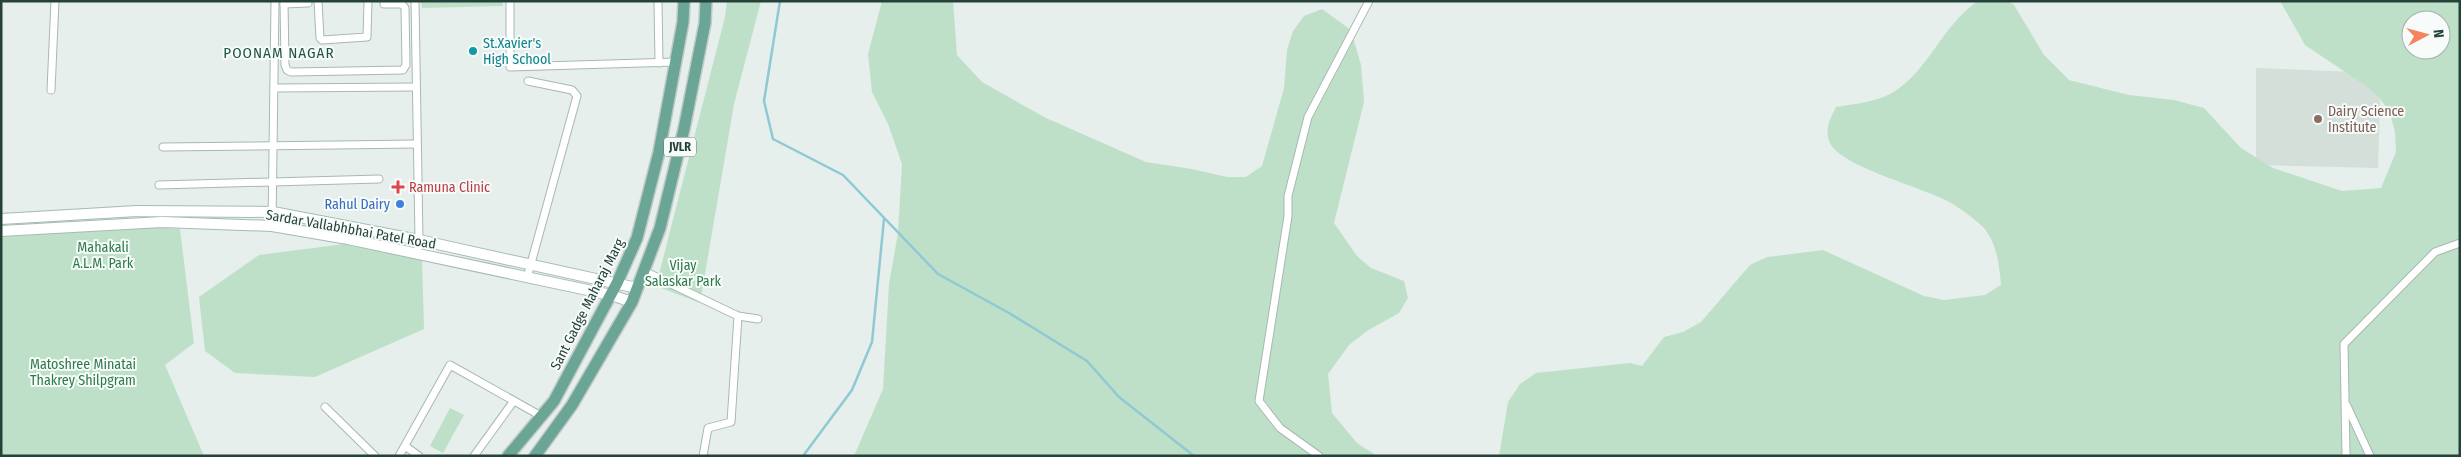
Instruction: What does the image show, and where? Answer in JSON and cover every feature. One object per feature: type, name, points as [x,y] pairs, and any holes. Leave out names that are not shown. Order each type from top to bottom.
[{"type":"main road","name":"Sant Gadge Maharaj Marg","points":[[508,456],[554,401],[611,295],[637,238],[659,152],[684,1]]},
{"type":"main road","name":"JVLR","points":[[535,456],[572,405],[632,302],[644,271],[660,228],[684,129],[705,23],[706,1]]},
{"type":"main road","name":"Sardar Vallabhbhai Patel Road","points":[[1,219],[137,211],[273,212],[419,240],[637,288]]},
{"type":"main road","name":"Sardar Vallabhbhai Patel Road","points":[[1,231],[162,222],[272,226],[417,254],[611,295],[632,302]]},
{"type":"street","points":[[51,90],[55,1]]},
{"type":"street","points":[[272,226],[275,1]]},
{"type":"street","points":[[318,1],[320,38],[324,40],[367,37],[368,1]]},
{"type":"street","points":[[415,1],[419,240],[417,254]]},
{"type":"street","points":[[510,1],[510,67],[675,62]]},
{"type":"street","points":[[658,1],[659,63]]},
{"type":"street","points":[[1319,456],[1280,428],[1259,401],[1288,216],[1288,196],[1308,117],[1369,1]]},
{"type":"street","points":[[308,3],[284,3],[285,65],[289,71],[402,71],[406,65],[405,8],[402,4],[384,4]]},
{"type":"street","points":[[527,278],[577,96],[572,90],[528,81]]},
{"type":"street","points":[[274,88],[416,87]]},
{"type":"street","points":[[163,147],[417,144]]},
{"type":"street","points":[[159,185],[378,179]]},
{"type":"street","points":[[2346,456],[2344,344],[2435,252],[2460,243]]},
{"type":"street","points":[[644,271],[738,316],[758,319]]},
{"type":"street","points":[[704,456],[708,428],[731,422],[738,316]]},
{"type":"street","points":[[399,456],[450,366],[541,416]]},
{"type":"street","points":[[474,456],[513,402]]},
{"type":"street","points":[[2346,404],[2370,456]]},
{"type":"street","points":[[324,407],[375,456]]},
{"type":"street","points":[[405,446],[419,456]]},
{"type":"shaded area","name":"Dairy Science Institute","points":[[2256,68],[2381,73],[2378,168],[2256,165]]},
{"type":"green space","points":[[421,1],[502,1],[503,6],[422,8]]},
{"type":"green space","name":"Vijay Salaskar Park","points":[[727,1],[761,1],[734,104],[700,303],[656,286],[725,17]]},
{"type":"green space","points":[[882,1],[953,1],[957,55],[982,82],[1046,118],[1146,162],[1227,177],[1246,177],[1262,166],[1284,88],[1287,50],[1293,31],[1304,16],[1322,9],[1351,30],[1361,65],[1364,102],[1334,223],[1357,256],[1371,268],[1404,281],[1408,298],[1399,313],[1367,331],[1349,345],[1328,374],[1332,413],[1357,443],[1377,456],[854,456],[883,389],[889,284],[898,233],[902,164],[888,124],[872,92],[868,54]]},
{"type":"green space","points":[[1978,1],[2008,1],[2014,5],[2044,55],[2069,80],[2129,95],[2174,100],[2204,108],[2241,148],[2273,168],[2342,191],[2381,188],[2396,152],[2395,132],[2390,113],[2379,97],[2366,86],[2305,45],[2280,1],[2460,1],[2460,456],[1499,456],[1508,402],[1520,384],[1536,373],[1630,363],[1642,366],[1664,337],[1683,332],[1701,322],[1750,265],[1767,257],[1823,250],[1924,296],[1944,300],[1985,295],[2001,285],[1994,247],[1988,233],[1980,224],[1953,204],[1941,198],[1851,161],[1838,152],[1828,138],[1830,120],[1836,107],[1879,99],[1905,84],[1926,61],[1955,22]]},
{"type":"green space","name":"Matoshree Minatai Thakrey Shilpgram","points":[[151,227],[180,229],[194,343],[165,365],[204,456],[1,456],[1,237]]},
{"type":"green space","points":[[344,244],[422,259],[424,329],[315,377],[235,373],[205,351],[199,297],[259,255]]},
{"type":"green space","points":[[450,408],[464,415],[443,453],[430,446]]},
{"type":"waterway","points":[[780,1],[764,101],[773,139],[843,175],[938,274],[1009,313],[1087,361],[1119,397],[1194,456]]},
{"type":"waterway","points":[[803,456],[852,390],[872,342],[884,219]]},
{"type":"place","name":"St.Xavier's High School","points":[[473,51]]},
{"type":"place","name":"Dairy Science Institute","points":[[2318,119]]},
{"type":"place","name":"Ramuna Clinic","points":[[398,187]]},
{"type":"place","name":"Rahul Dairy","points":[[400,204]]},
{"type":"district","name":"POONAM NAGAR","points":[[279,53]]},
{"type":"park label","name":"Mahakali A.L.M. Park","points":[[103,256]]}]
